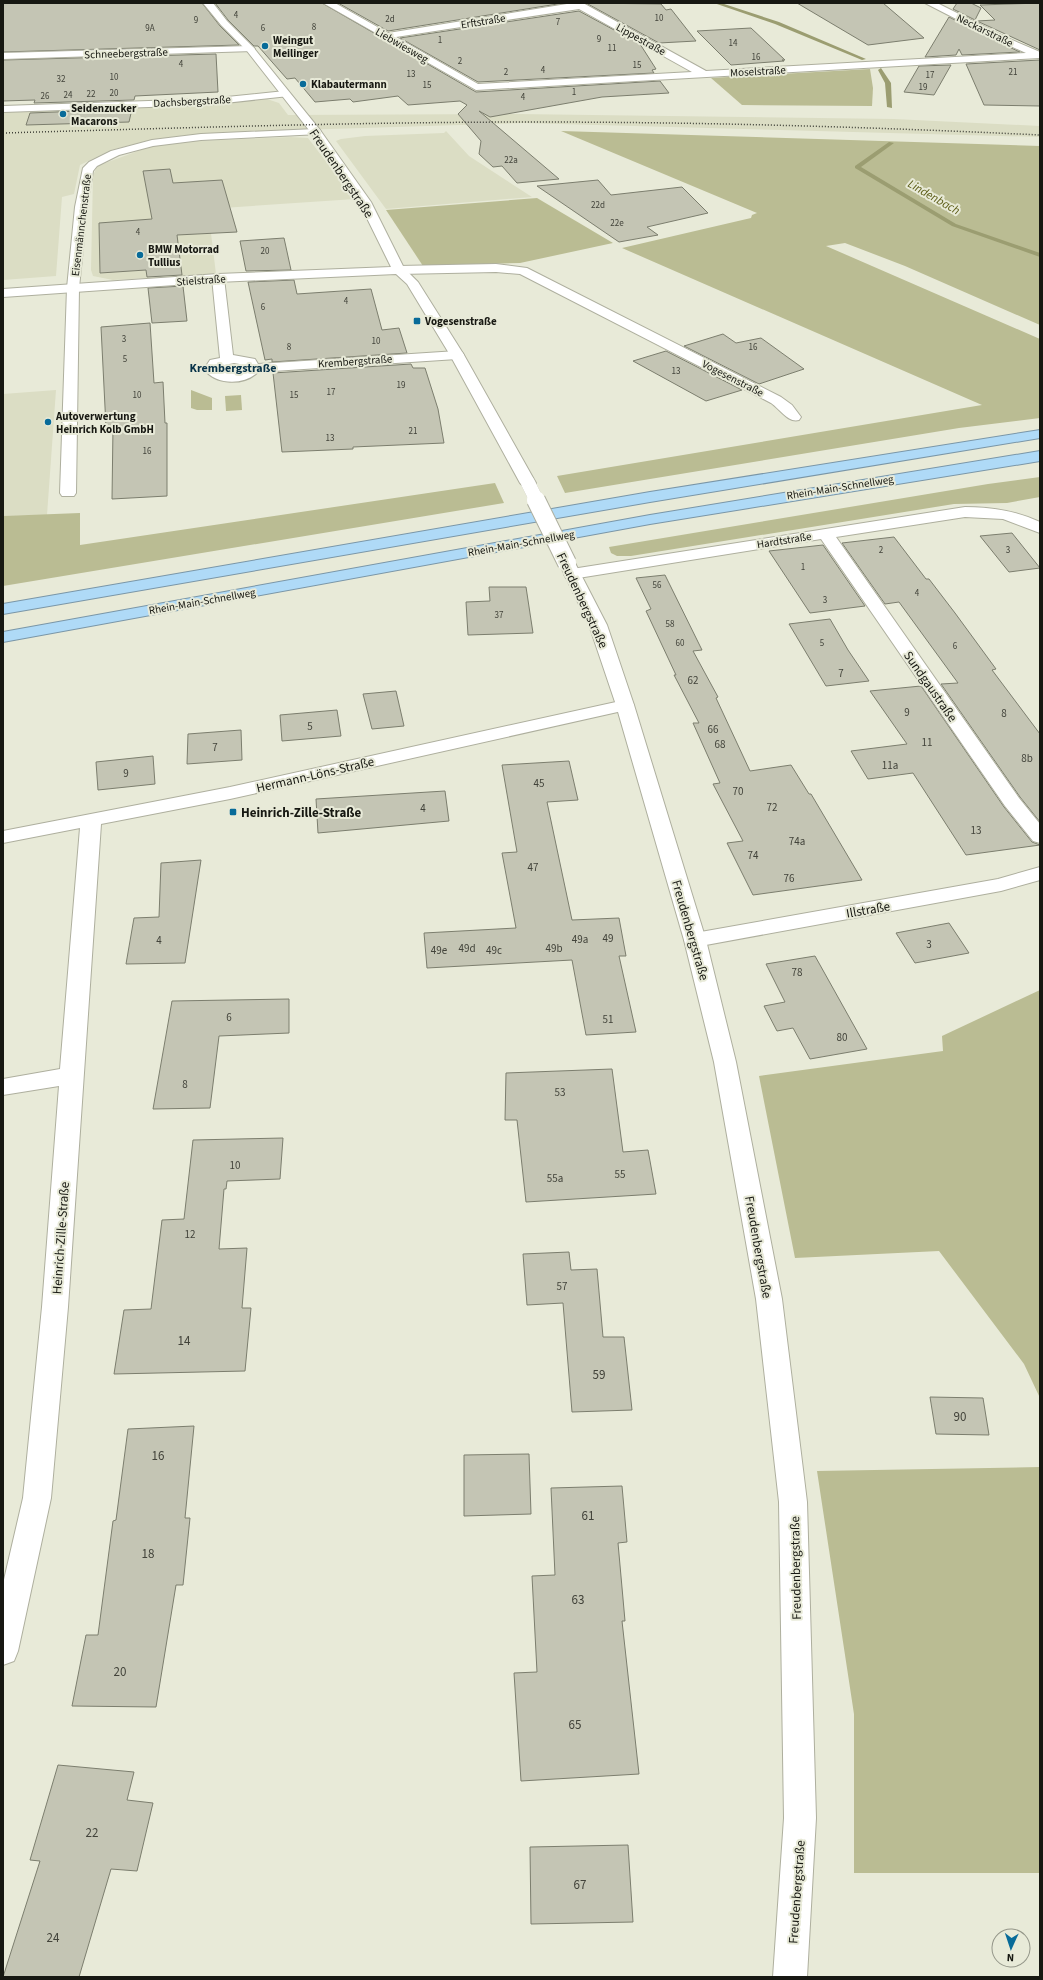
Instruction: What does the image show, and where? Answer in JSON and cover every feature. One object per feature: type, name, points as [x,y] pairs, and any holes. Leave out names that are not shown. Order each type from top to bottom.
[{"type":"highway","name":"Rhein-Main-Schnellweg","points":[[3,609],[599,506],[1040,434]]},
{"type":"highway","name":"Rhein-Main-Schnellweg","points":[[3,637],[620,525],[829,489],[1040,456]]},
{"type":"street","name":"Freudenbergstraße","points":[[208,3],[224,23],[250,49],[316,132],[365,202],[398,270],[412,282],[457,355],[528,483],[598,625],[625,705],[695,940],[726,1062],[769,1299],[793,1502],[800,1818],[790,1977]]},
{"type":"street","name":"Liebwiesweg","points":[[328,3],[476,87]]},
{"type":"street","name":"Neckarstraße","points":[[930,3],[1002,39],[1040,55]]},
{"type":"street","name":"Erftstraße","points":[[386,36],[579,4]]},
{"type":"street","name":"Lippestraße","points":[[579,4],[704,74]]},
{"type":"street","name":"Schneebergstraße","points":[[3,56],[250,49]]},
{"type":"street","name":"Moselstraße","points":[[476,87],[1040,55]]},
{"type":"street","name":"Dachsbergstraße","points":[[3,109],[207,102],[285,94]]},
{"type":"street","name":"Eisenmännchenstraße","points":[[68,493],[73,288],[85,176],[87,170],[93,164],[125,149],[152,143],[201,137],[316,132]]},
{"type":"street","name":"Vogesenstraße","points":[[398,270],[496,268],[523,271],[776,400],[787,408],[794,417]]},
{"type":"street","name":"Stielstraße","points":[[3,293],[218,278],[398,270]]},
{"type":"street","points":[[218,278],[227,360]]},
{"type":"street","name":"Krembergstraße","points":[[254,368],[253,365],[246,361],[227,360],[215,363],[211,369],[212,372],[220,376],[237,376],[248,373],[254,368],[457,355]]},
{"type":"street","name":"Hardtstraße","points":[[570,568],[965,512],[996,512],[1008,514],[1040,528]]},
{"type":"street","name":"Sundgaustraße","points":[[825,533],[1012,802],[1040,837]]},
{"type":"street","name":"Hermann-Löns-Straße","points":[[3,837],[230,793],[625,705]]},
{"type":"street","name":"Heinrich-Zille-Straße","points":[[3,1651],[37,1498],[55,1307],[91,821]]},
{"type":"street","name":"Illstraße","points":[[695,940],[1001,885],[1040,872]]},
{"type":"street","points":[[3,1087],[26,1082],[71,1076]]},
{"type":"shaded area","points":[[267,99],[279,103],[288,115],[516,114],[894,119],[1040,126],[1040,137],[523,123],[187,135],[146,141],[111,150],[80,165],[74,194],[62,197],[56,276],[3,280],[3,111],[207,104]]},
{"type":"shaded area","points":[[446,131],[469,156],[532,197],[386,209],[336,141],[365,136],[444,133]]},
{"type":"shaded area","points":[[291,137],[308,138],[355,199],[208,209],[216,274],[113,280],[93,276],[91,270],[93,176],[97,166],[149,147],[171,142]]},
{"type":"shaded area","name":"Autoverwertung Heinrich Kolb GmbH","points":[[56,390],[47,515],[3,516],[3,394]]},
{"type":"green space","points":[[870,69],[873,88],[872,106],[742,105],[711,78]]},
{"type":"green space","points":[[561,131],[1040,146],[1040,325],[905,266],[845,243],[826,246],[1040,339],[1040,418],[959,428],[565,493],[557,476],[982,405],[622,248],[751,218],[752,215],[757,213]]},
{"type":"green space","points":[[537,198],[613,243],[520,263],[423,266],[386,210]]},
{"type":"green space","points":[[191,390],[212,398],[212,410],[197,410],[191,408]]},
{"type":"green space","points":[[241,395],[242,410],[226,411],[225,396]]},
{"type":"green space","points":[[1040,477],[1040,497],[1007,503],[954,504],[631,556],[617,556],[611,553],[609,547],[988,484]]},
{"type":"green space","points":[[495,483],[504,503],[3,586],[3,516],[80,513],[80,545]]},
{"type":"green space","points":[[1040,990],[1040,1398],[1024,1364],[939,1251],[795,1258],[759,1076],[943,1051],[942,1036]]},
{"type":"green space","points":[[1040,1467],[1040,1873],[854,1873],[854,1714],[817,1471]]},
{"type":"building","points":[[3,3],[202,3],[220,26],[239,45],[3,52]]},
{"type":"building","points":[[215,3],[322,3],[476,92],[660,81],[669,93],[602,97],[490,117],[479,111],[559,179],[517,183],[502,166],[493,167],[479,154],[481,141],[458,114],[467,105],[460,101],[408,105],[398,96],[353,102],[350,99],[315,102],[295,78],[287,79],[258,46],[254,46],[228,20]]},
{"type":"building","points":[[338,3],[564,3],[388,31]]},
{"type":"building","points":[[586,3],[661,4],[666,10],[671,9],[696,41],[659,43]]},
{"type":"building","points":[[797,3],[883,3],[924,38],[868,45]]},
{"type":"building","points":[[957,3],[971,3],[981,8],[975,20],[953,9]]},
{"type":"building","points":[[1040,3],[1040,50],[977,21],[995,20],[980,5]]},
{"type":"building","points":[[579,11],[640,44],[656,69],[652,70],[654,73],[478,82],[400,38]]},
{"type":"building","points":[[949,17],[1020,52],[962,55],[959,49],[956,55],[925,57]]},
{"type":"building","points":[[751,28],[785,60],[731,65],[697,31]]},
{"type":"building","points":[[216,54],[218,92],[135,96],[134,100],[34,103],[35,100],[3,101],[3,60]]},
{"type":"building","points":[[1040,60],[1040,106],[984,105],[966,64]]},
{"type":"building","points":[[951,65],[934,95],[904,92],[919,66]]},
{"type":"building","points":[[132,109],[129,122],[26,125],[30,113]]},
{"type":"building","points":[[170,169],[173,183],[222,180],[237,232],[177,235],[182,275],[147,277],[146,270],[100,273],[99,223],[152,219],[143,171]]},
{"type":"building","points":[[598,180],[611,195],[682,187],[708,213],[647,227],[658,235],[619,242],[537,186]]},
{"type":"building","points":[[284,238],[291,270],[246,271],[240,241]]},
{"type":"building","points":[[294,280],[297,294],[371,289],[382,330],[399,328],[407,353],[272,362],[272,359],[265,360],[248,282]]},
{"type":"building","points":[[183,286],[187,321],[152,323],[148,288]]},
{"type":"building","points":[[150,323],[154,383],[163,382],[165,423],[167,423],[167,496],[112,499],[113,427],[106,427],[101,327]]},
{"type":"building","points":[[723,334],[736,343],[761,338],[804,369],[759,384],[684,346]]},
{"type":"building","points":[[666,351],[742,390],[706,401],[633,361]]},
{"type":"building","points":[[411,364],[413,368],[425,368],[438,409],[444,443],[282,452],[273,373]]},
{"type":"building","points":[[1012,533],[1040,568],[1009,572],[980,536]]},
{"type":"building","points":[[894,537],[926,579],[929,579],[955,613],[996,669],[992,670],[1040,734],[1040,822],[1020,797],[941,684],[958,683],[899,602],[885,604],[842,543]]},
{"type":"building","points":[[823,545],[865,606],[810,613],[769,551]]},
{"type":"building","points":[[665,575],[702,650],[693,651],[718,697],[716,698],[750,771],[791,765],[809,794],[811,794],[862,880],[753,895],[727,843],[743,841],[713,784],[720,783],[693,723],[699,723],[674,675],[676,675],[646,611],[651,609],[636,578]]},
{"type":"building","points":[[489,587],[526,587],[533,633],[468,635],[466,602],[490,601]]},
{"type":"building","points":[[830,619],[848,650],[869,681],[826,686],[789,624]]},
{"type":"building","points":[[921,686],[1004,807],[1032,842],[1040,845],[966,855],[913,773],[868,779],[851,751],[907,744],[870,691]]},
{"type":"building","points":[[396,691],[404,726],[372,729],[363,694]]},
{"type":"building","points":[[337,710],[341,736],[282,741],[280,715]]},
{"type":"building","points":[[241,730],[242,760],[187,764],[188,734]]},
{"type":"building","points":[[153,756],[155,784],[98,790],[96,762]]},
{"type":"building","points":[[569,761],[578,800],[547,802],[572,920],[619,918],[626,956],[619,956],[636,1032],[586,1035],[572,960],[427,968],[424,933],[516,928],[502,853],[517,852],[502,765]]},
{"type":"building","points":[[445,791],[449,821],[318,833],[316,799]]},
{"type":"building","points":[[201,860],[185,963],[126,964],[134,918],[159,917],[161,863]]},
{"type":"building","points":[[949,923],[969,953],[915,963],[896,933]]},
{"type":"building","points":[[815,956],[867,1049],[810,1059],[793,1028],[777,1031],[764,1006],[785,1002],[766,964]]},
{"type":"building","points":[[289,999],[289,1033],[219,1036],[210,1108],[153,1109],[172,1001]]},
{"type":"building","points":[[612,1069],[623,1152],[648,1150],[656,1194],[526,1202],[517,1120],[505,1120],[506,1073]]},
{"type":"building","points":[[283,1138],[280,1179],[227,1181],[226,1189],[224,1189],[219,1249],[247,1248],[242,1308],[251,1308],[245,1371],[114,1374],[124,1310],[151,1309],[162,1220],[184,1219],[193,1140]]},
{"type":"building","points":[[569,1252],[571,1270],[597,1269],[603,1337],[624,1337],[632,1410],[572,1412],[563,1303],[527,1305],[523,1254]]},
{"type":"building","points":[[930,1397],[983,1398],[989,1435],[936,1434]]},
{"type":"building","points":[[194,1426],[185,1518],[190,1518],[183,1585],[176,1585],[156,1707],[72,1706],[86,1635],[98,1635],[113,1521],[116,1520],[128,1429]]},
{"type":"building","points":[[529,1454],[531,1514],[464,1516],[464,1455]]},
{"type":"building","points":[[622,1486],[627,1542],[618,1543],[625,1621],[622,1621],[639,1774],[521,1781],[514,1673],[537,1672],[532,1576],[555,1575],[551,1488]]},
{"type":"building","points":[[58,1765],[134,1772],[127,1800],[153,1803],[137,1871],[111,1869],[79,1977],[3,1977],[40,1861],[30,1860]]},
{"type":"building","points":[[628,1845],[633,1922],[531,1924],[530,1847]]},
{"type":"waterway","name":"Lindenbach","points":[[716,3],[777,23],[864,59]]},
{"type":"waterway","name":"Lindenbach","points":[[881,70],[888,83],[890,107]]},
{"type":"waterway","name":"Lindenbach","points":[[891,143],[857,167],[954,225],[1040,255]]},
{"type":"railway","points":[[3,133],[335,124],[535,122],[788,126],[1040,135]]},
{"type":"place","name":"Weingut Meilinger","points":[[265,46]]},
{"type":"place","name":"Klabautermann","points":[[303,84]]},
{"type":"place","name":"Seidenzucker Macarons","points":[[63,114]]},
{"type":"place","name":"BMW Motorrad Tullius","points":[[140,255]]},
{"type":"place","name":"Vogesenstraße","points":[[417,321]]},
{"type":"place","name":"Autoverwertung Heinrich Kolb GmbH","points":[[48,422]]},
{"type":"place","name":"Heinrich-Zille-Straße","points":[[233,812]]},
{"type":"district","name":"Krembergstraße","points":[[233,368]]}]
